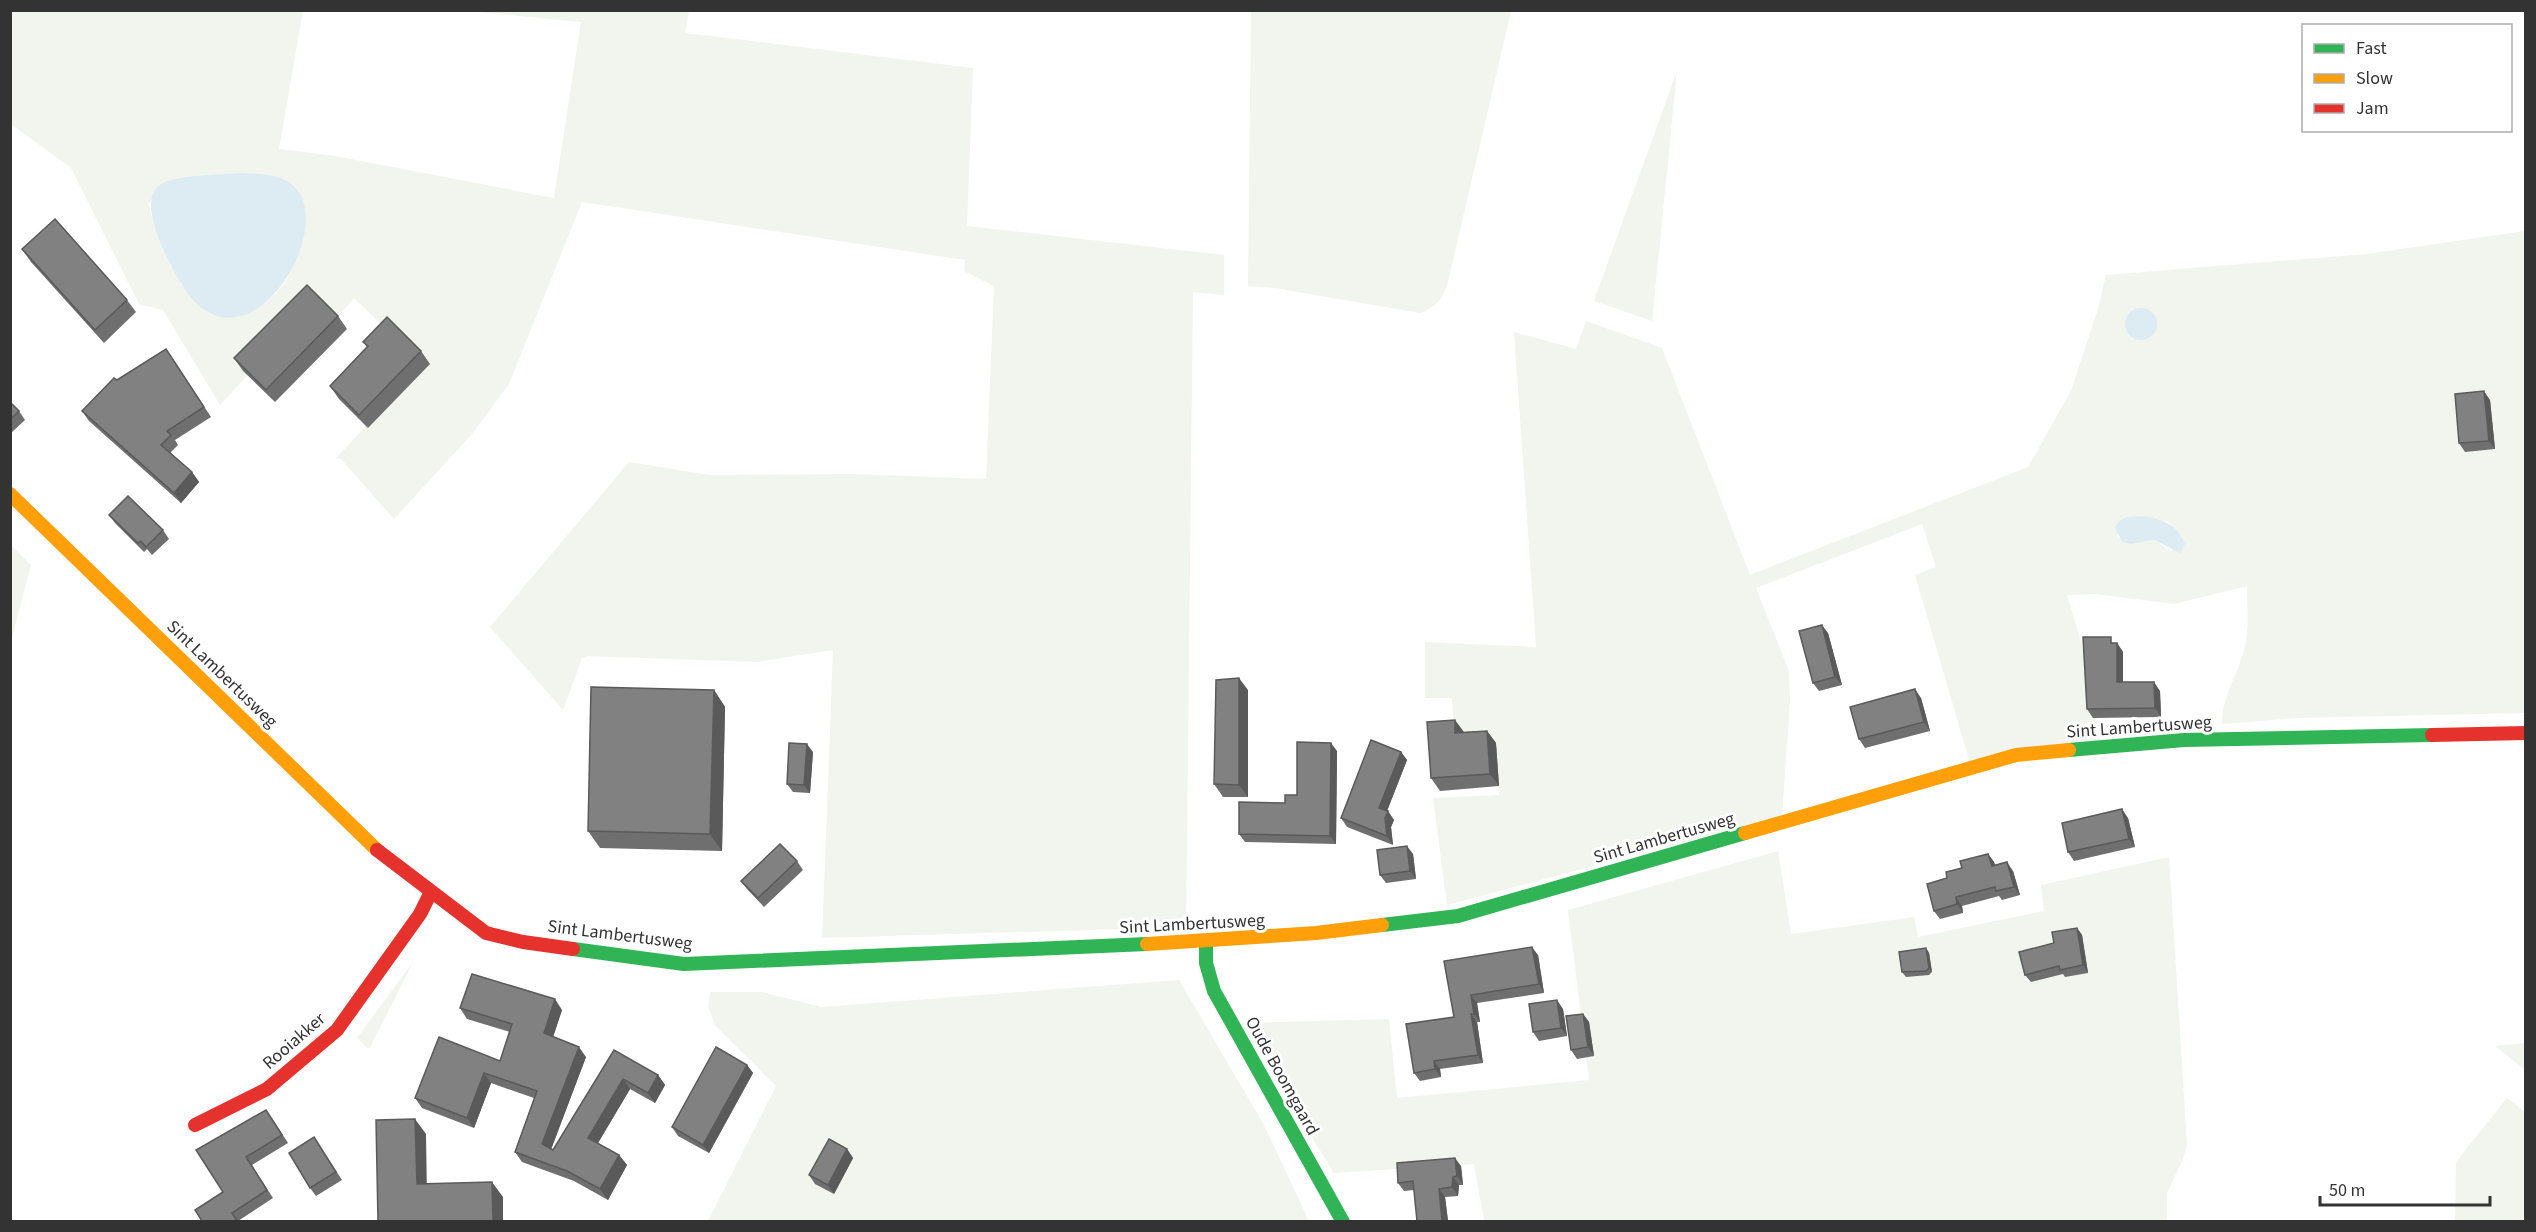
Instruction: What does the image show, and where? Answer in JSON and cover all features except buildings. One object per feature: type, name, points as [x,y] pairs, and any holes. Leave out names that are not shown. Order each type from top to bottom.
[{"type":"street","name":"Sint Lambertusweg","points":[[10,494],[390,862],[430,894],[486,933],[523,942],[684,964],[1206,942],[1316,933],[1458,916],[2016,754],[2184,741],[2526,733]]},
{"type":"street","name":"Rooiakker","points":[[195,1125],[267,1089],[337,1030],[420,914],[430,894]]},
{"type":"street","name":"Oude Boomgaard","points":[[1206,942],[1206,963],[1214,991],[1343,1221]]},
{"type":"shaded area","points":[[11,11],[303,11],[279,149],[335,156],[554,198],[581,22],[468,11],[689,11],[685,33],[973,68],[967,226],[1224,255],[1224,295],[1193,292],[1186,927],[822,938],[833,650],[757,662],[587,656],[582,658],[563,710],[490,627],[629,462],[710,475],[851,474],[986,479],[994,286],[964,271],[965,260],[582,202],[509,384],[472,434],[394,519],[341,459],[336,458],[424,365],[354,298],[336,319],[316,301],[220,405],[163,310],[139,304],[71,168],[11,124]],"holes":[[[157,187],[295,263],[285,282],[268,301],[241,316],[182,286],[151,215],[149,204]]]},
{"type":"shaded area","points":[[1251,11],[1511,11],[1448,282],[1441,298],[1431,308],[1420,313],[1275,288],[1248,286]]},
{"type":"shaded area","points":[[1677,71],[1652,321],[1594,301]]},
{"type":"shaded area","points":[[240,173],[272,176],[289,182],[302,197],[306,218],[303,242],[294,266],[279,288],[262,305],[242,316],[220,317],[209,313],[196,303],[178,278],[155,228],[151,198],[156,188],[172,180]]},
{"type":"shaded area","points":[[2525,231],[2525,713],[2298,718],[2222,724],[2227,697],[2245,649],[2248,622],[2247,586],[2174,604],[2095,594],[2067,595],[2086,658],[2100,740],[1972,770],[1915,575],[1936,567],[1922,524],[1756,588],[1789,671],[1790,700],[1782,816],[1447,905],[1433,798],[1499,795],[1497,743],[1455,744],[1452,698],[1425,698],[1425,642],[1536,647],[1514,332],[1576,349],[1586,321],[1662,348],[1750,575],[2028,467],[2071,391],[2098,309],[2106,275],[2367,254]],"holes":[[[2145,516],[2168,522],[2182,536],[2171,551],[2154,540],[2129,543],[2116,535],[2135,517]]]},
{"type":"shaded area","points":[[2141,308],[2152,313],[2157,324],[2152,335],[2141,340],[2130,335],[2125,324],[2130,313]]},
{"type":"shaded area","points":[[2145,516],[2158,519],[2178,532],[2185,544],[2180,553],[2154,540],[2131,544],[2122,542],[2115,528],[2117,524],[2127,518]]},
{"type":"shaded area","points":[[11,545],[31,565],[11,641]]},
{"type":"shaded area","points":[[1778,851],[1791,934],[1914,917],[1918,937],[2044,911],[2041,885],[2169,857],[2187,1145],[2167,1193],[2167,1221],[1484,1221],[1474,1164],[1334,1173],[1241,1023],[1389,1019],[1397,1098],[1589,1080],[1568,910]]},
{"type":"shaded area","points":[[413,962],[369,1049],[357,1038]]},
{"type":"shaded area","points":[[1179,980],[1264,1125],[1309,1221],[708,1221],[776,1086],[715,1025],[708,1006],[710,992],[762,992],[821,1007]]},
{"type":"shaded area","points":[[2525,1043],[2525,1070],[2495,1046]]},
{"type":"shaded area","points":[[2507,1098],[2525,1112],[2525,1212],[2522,1221],[2455,1222],[2456,1162]]},
{"type":"traffic: fast","points":[[2069,750],[2184,740],[2432,735]]},
{"type":"traffic: fast","points":[[1382,925],[1458,916],[1745,833]]},
{"type":"traffic: fast","points":[[1206,942],[1206,963],[1214,991],[1343,1222]]},
{"type":"traffic: fast","points":[[573,949],[684,964],[1147,944]]},
{"type":"traffic: slow","points":[[10,494],[377,850]]},
{"type":"traffic: slow","points":[[1745,833],[2016,755],[2069,750]]},
{"type":"traffic: slow","points":[[1147,944],[1316,933],[1382,925]]},
{"type":"traffic: jam","points":[[2432,735],[2526,733]]},
{"type":"traffic: jam","points":[[377,850],[486,933],[523,942],[573,949]]},
{"type":"traffic: jam","points":[[195,1125],[267,1089],[337,1030],[420,914],[430,894]]}]
